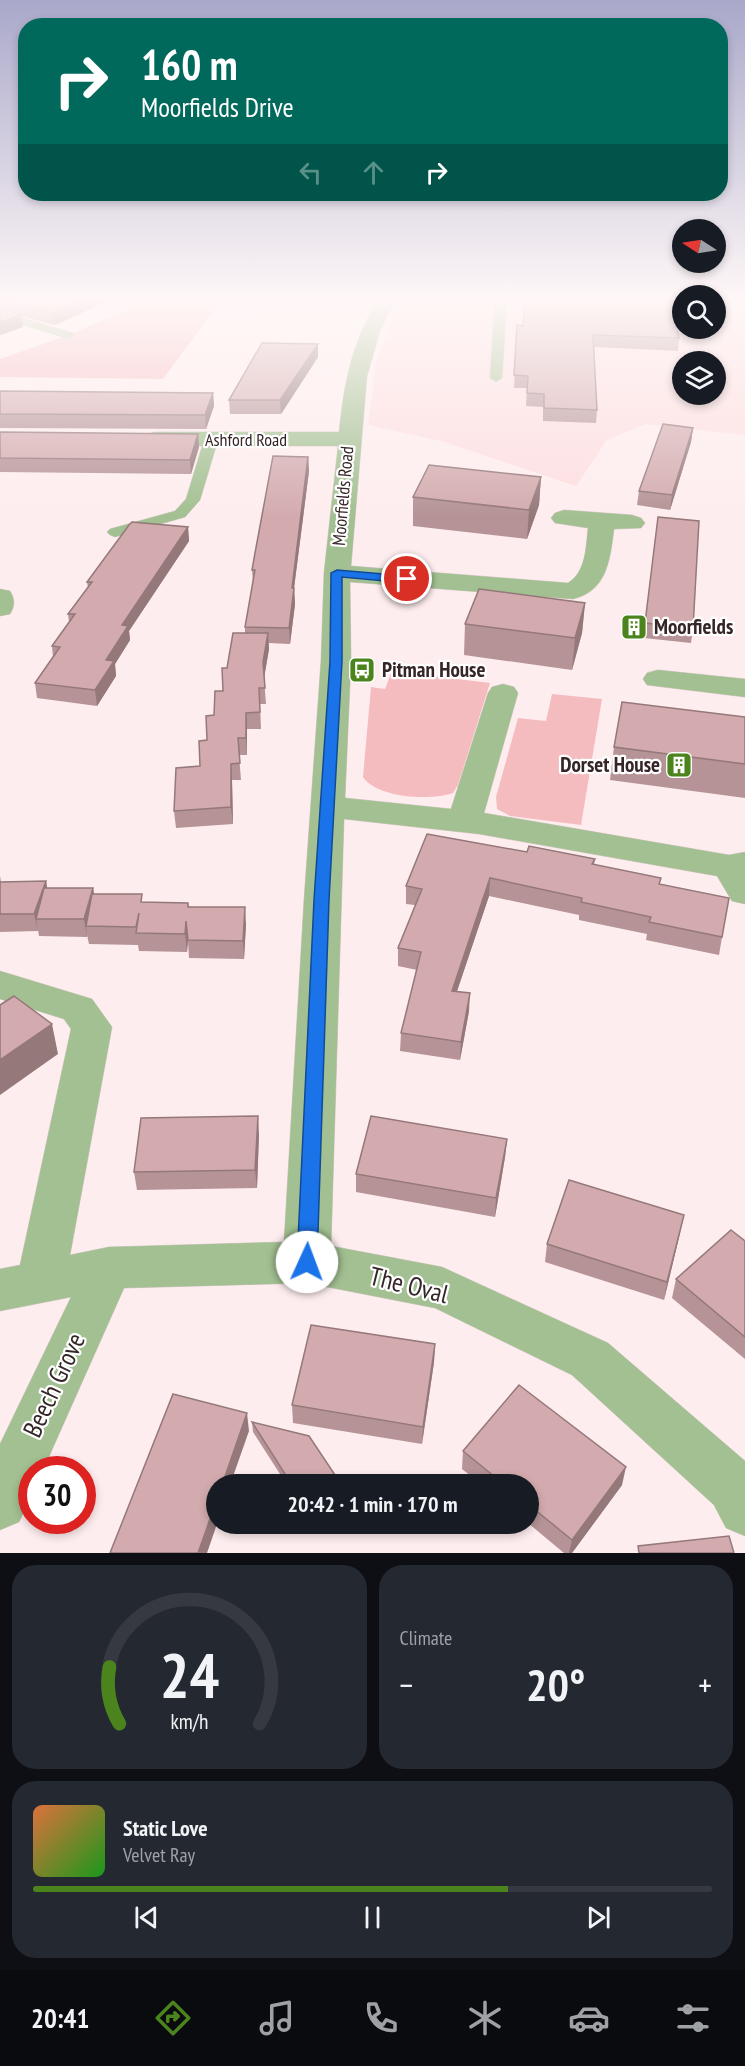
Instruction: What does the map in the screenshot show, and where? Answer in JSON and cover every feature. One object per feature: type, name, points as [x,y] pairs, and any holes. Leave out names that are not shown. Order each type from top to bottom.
[{"type":"street","name":"Moorfields Road","points":[[307,1262],[336,661],[337,573],[348,439],[357,372]]},
{"type":"street","name":"Ashford Road","points":[[129,439],[348,439]]},
{"type":"street","points":[[564,518],[632,523]]},
{"type":"street","points":[[337,573],[547,591],[575,591],[588,583],[593,571],[602,521]]},
{"type":"street","points":[[0,597],[0,608]]},
{"type":"street","points":[[658,679],[745,688]]},
{"type":"street","points":[[464,822],[503,693]]},
{"type":"street","points":[[328,807],[383,810],[464,822],[740,874]]},
{"type":"street","points":[[0,985],[78,1009],[92,1027],[20,1285]]},
{"type":"street","name":"The Oval","points":[[20,1285],[109,1268],[307,1262],[442,1288],[590,1359],[733,1486],[745,1509]]},
{"type":"street","name":"Beech Grove","points":[[0,1503],[109,1268]]},
{"type":"lane","points":[[496,372],[496,378]]},
{"type":"lane","points":[[115,532],[180,513],[194,500],[211,440]]},
{"type":"shaded area","points":[[0,372],[168,372],[163,379],[0,377]]},
{"type":"shaded area","points":[[375,372],[672,372],[672,405],[726,405],[726,372],[745,372],[745,435],[645,424],[607,440],[576,486],[441,441],[368,425]]},
{"type":"shaded area","points":[[392,671],[490,683],[458,785],[453,793],[431,797],[405,796],[380,789],[363,777],[371,687],[385,689]]},
{"type":"shaded area","points":[[552,694],[602,699],[581,825],[510,816],[497,809],[496,797],[518,718],[546,721]]},
{"type":"building","points":[[245,372],[299,372],[280,400],[229,400]]},
{"type":"building","points":[[514,372],[595,372],[597,410],[544,408],[544,394],[527,393],[528,376],[514,375]]},
{"type":"building","points":[[0,391],[213,393],[205,415],[0,414]]},
{"type":"building","points":[[663,424],[693,428],[672,495],[639,491]]},
{"type":"building","points":[[0,432],[198,434],[190,460],[0,458]]},
{"type":"building","points":[[273,456],[308,457],[289,628],[245,627],[255,570],[252,570]]},
{"type":"building","points":[[429,465],[541,477],[529,510],[413,497]]},
{"type":"building","points":[[658,517],[699,521],[693,628],[645,623]]},
{"type":"building","points":[[132,522],[188,527],[122,625],[128,626],[106,660],[114,661],[95,690],[35,683],[60,647],[52,646],[75,614],[68,614],[92,582],[87,582]]},
{"type":"building","points":[[479,589],[585,603],[575,638],[465,624]]},
{"type":"building","points":[[233,633],[268,633],[263,662],[265,688],[259,688],[260,712],[246,713],[246,738],[238,738],[240,763],[231,764],[231,807],[174,811],[176,768],[200,766],[199,741],[207,740],[206,716],[214,715],[215,691],[223,691],[222,668],[227,668]]},
{"type":"building","points":[[622,702],[745,717],[745,764],[614,747]]},
{"type":"building","points":[[427,834],[527,852],[529,846],[595,859],[592,864],[661,878],[659,884],[729,898],[722,937],[649,922],[651,917],[581,902],[582,898],[490,878],[452,991],[470,993],[461,1042],[401,1033],[421,952],[398,948],[422,889],[406,886]]},
{"type":"building","points":[[46,881],[34,914],[0,914],[0,882]]},
{"type":"building","points":[[44,888],[93,888],[84,919],[36,919]]},
{"type":"building","points":[[92,894],[142,894],[141,902],[188,903],[188,907],[245,907],[243,941],[188,940],[186,921],[185,934],[136,933],[139,913],[136,927],[86,926]]},
{"type":"building","points":[[14,996],[52,1024],[0,1060],[0,1005]]},
{"type":"building","points":[[258,1116],[255,1170],[134,1172],[141,1118]]},
{"type":"building","points":[[371,1116],[507,1139],[496,1198],[356,1174]]},
{"type":"building","points":[[569,1180],[684,1215],[667,1282],[547,1244]]},
{"type":"building","points":[[731,1230],[745,1241],[745,1337],[676,1279]]},
{"type":"building","points":[[311,1325],[435,1344],[423,1427],[292,1405]]},
{"type":"building","points":[[519,1385],[626,1467],[572,1540],[539,1513],[539,1474],[491,1474],[463,1451]]},
{"type":"building","points":[[173,1394],[247,1413],[226,1474],[206,1474],[206,1530],[198,1553],[110,1553]]},
{"type":"building","points":[[252,1422],[309,1436],[334,1474],[285,1474]]},
{"type":"building","points":[[729,1536],[734,1553],[639,1553],[638,1546]]},
{"type":"place","name":"Moorfields","points":[[634,627]]},
{"type":"place","name":"Pitman House","points":[[362,670]]},
{"type":"place","name":"Dorset House","points":[[679,765]]},
{"type":"route","points":[[307,1262],[322,900],[336,661],[337,573],[407,579]]}]
